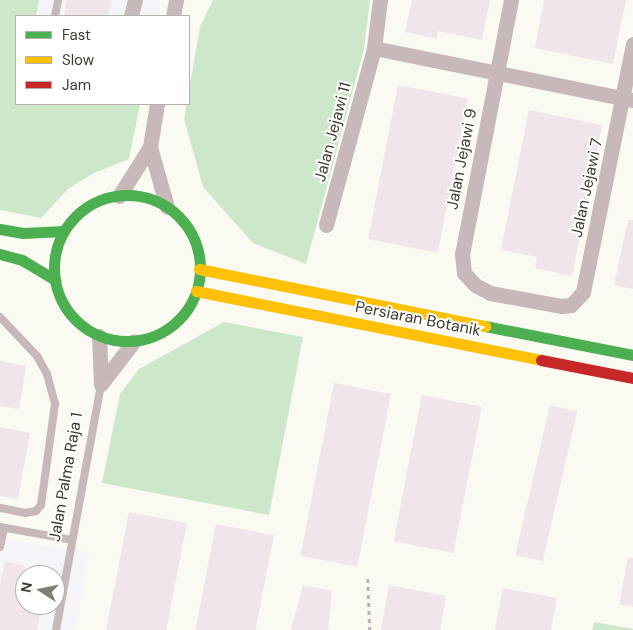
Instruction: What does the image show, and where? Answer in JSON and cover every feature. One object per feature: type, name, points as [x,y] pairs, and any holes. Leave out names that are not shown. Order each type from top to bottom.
[{"type":"main road","points":[[119,196],[136,196],[167,207],[191,234],[199,269],[196,291],[186,310],[172,325],[154,336],[134,341],[98,336],[70,314],[54,280],[56,255],[64,231],[85,209],[97,201],[119,196]]},
{"type":"main road","points":[[0,229],[23,233],[64,231]]},
{"type":"main road","points":[[0,254],[22,260],[54,280]]},
{"type":"main road","points":[[199,269],[633,355]]},
{"type":"main road","name":"Persiaran Botanik","points":[[196,291],[633,378]]},
{"type":"street","points":[[131,15],[135,0]]},
{"type":"street","points":[[173,15],[176,0]]},
{"type":"street","name":"Jalan Jejawi 11","points":[[326,225],[374,48],[380,0]]},
{"type":"street","name":"Jalan Jejawi 9","points":[[511,0],[462,254],[464,273],[475,285],[490,293],[571,305],[579,298],[585,285]]},
{"type":"street","name":"Jalan Jejawi 7","points":[[585,285],[628,99],[633,44]]},
{"type":"street","points":[[374,48],[497,71],[628,99]]},
{"type":"street","points":[[119,196],[150,147],[157,105]]},
{"type":"street","points":[[150,147],[167,207]]},
{"type":"street","points":[[98,336],[101,384]]},
{"type":"street","name":"Jalan Palma Raja 1","points":[[101,384],[134,341]]},
{"type":"lane","points":[[55,15],[58,0]]},
{"type":"lane","points":[[0,317],[37,356],[47,374],[55,404],[41,505],[36,511],[26,513],[0,508]]},
{"type":"lane","name":"Jalan Palma Raja 1","points":[[56,630],[101,384]]},
{"type":"lane","points":[[0,546],[2,527],[72,540]]},
{"type":"path","points":[[368,579],[370,630]]},
{"type":"shaded area","points":[[39,0],[160,0],[160,15],[39,15]]},
{"type":"shaded area","points":[[0,538],[89,553],[75,630],[0,630]]},
{"type":"green space","points":[[0,0],[39,0],[36,15],[15,15],[15,105],[140,105],[129,159],[92,174],[68,189],[41,218],[0,210]]},
{"type":"green space","points":[[213,0],[370,0],[364,49],[306,264],[253,243],[203,187],[184,119],[186,105],[190,105],[190,84],[200,27]]},
{"type":"green space","points":[[224,322],[303,337],[269,515],[102,483],[120,394],[139,369]]},
{"type":"green space","points":[[594,622],[633,629],[633,630],[592,630]]},
{"type":"building","points":[[67,0],[112,0],[108,15],[64,15]]},
{"type":"building","points":[[412,0],[490,0],[482,40],[438,31],[437,39],[405,32]]},
{"type":"building","points":[[544,0],[626,0],[613,64],[535,48]]},
{"type":"building","points":[[398,85],[468,99],[438,253],[368,239]]},
{"type":"building","points":[[529,110],[602,125],[572,276],[535,268],[537,257],[501,250]]},
{"type":"building","points":[[628,220],[633,220],[633,289],[614,285]]},
{"type":"building","points":[[0,361],[26,366],[19,409],[0,406]]},
{"type":"building","points":[[334,383],[391,394],[357,567],[300,556]]},
{"type":"building","points":[[422,395],[482,407],[453,553],[394,541]]},
{"type":"building","points":[[550,405],[577,411],[543,561],[515,555]]},
{"type":"building","points":[[0,427],[30,433],[18,499],[0,496]]},
{"type":"building","points":[[129,512],[187,523],[166,630],[106,630]]},
{"type":"building","points":[[216,524],[274,535],[255,630],[195,630]]},
{"type":"building","points":[[628,558],[633,558],[633,607],[619,604]]},
{"type":"building","points":[[5,561],[21,565],[15,565],[15,615],[40,615],[37,630],[0,630],[0,585]]},
{"type":"building","points":[[303,585],[332,591],[328,630],[291,630]]},
{"type":"building","points":[[389,585],[446,596],[440,630],[381,630]]},
{"type":"building","points":[[503,588],[557,598],[551,630],[495,630]]},
{"type":"traffic: fast","points":[[127,195],[155,201],[178,217],[194,240],[200,268],[194,296],[178,319],[155,335],[127,341],[99,335],[76,319],[60,296],[54,268],[60,240],[76,217],[99,201],[127,195]]},
{"type":"traffic: fast","points":[[0,229],[23,233],[64,231]]},
{"type":"traffic: fast","points":[[0,254],[22,260],[55,280]]},
{"type":"traffic: fast","points":[[485,326],[633,355]]},
{"type":"traffic: slow","points":[[199,269],[485,326]]},
{"type":"traffic: slow","points":[[196,291],[541,360]]},
{"type":"traffic: jam","points":[[541,360],[633,378]]}]
